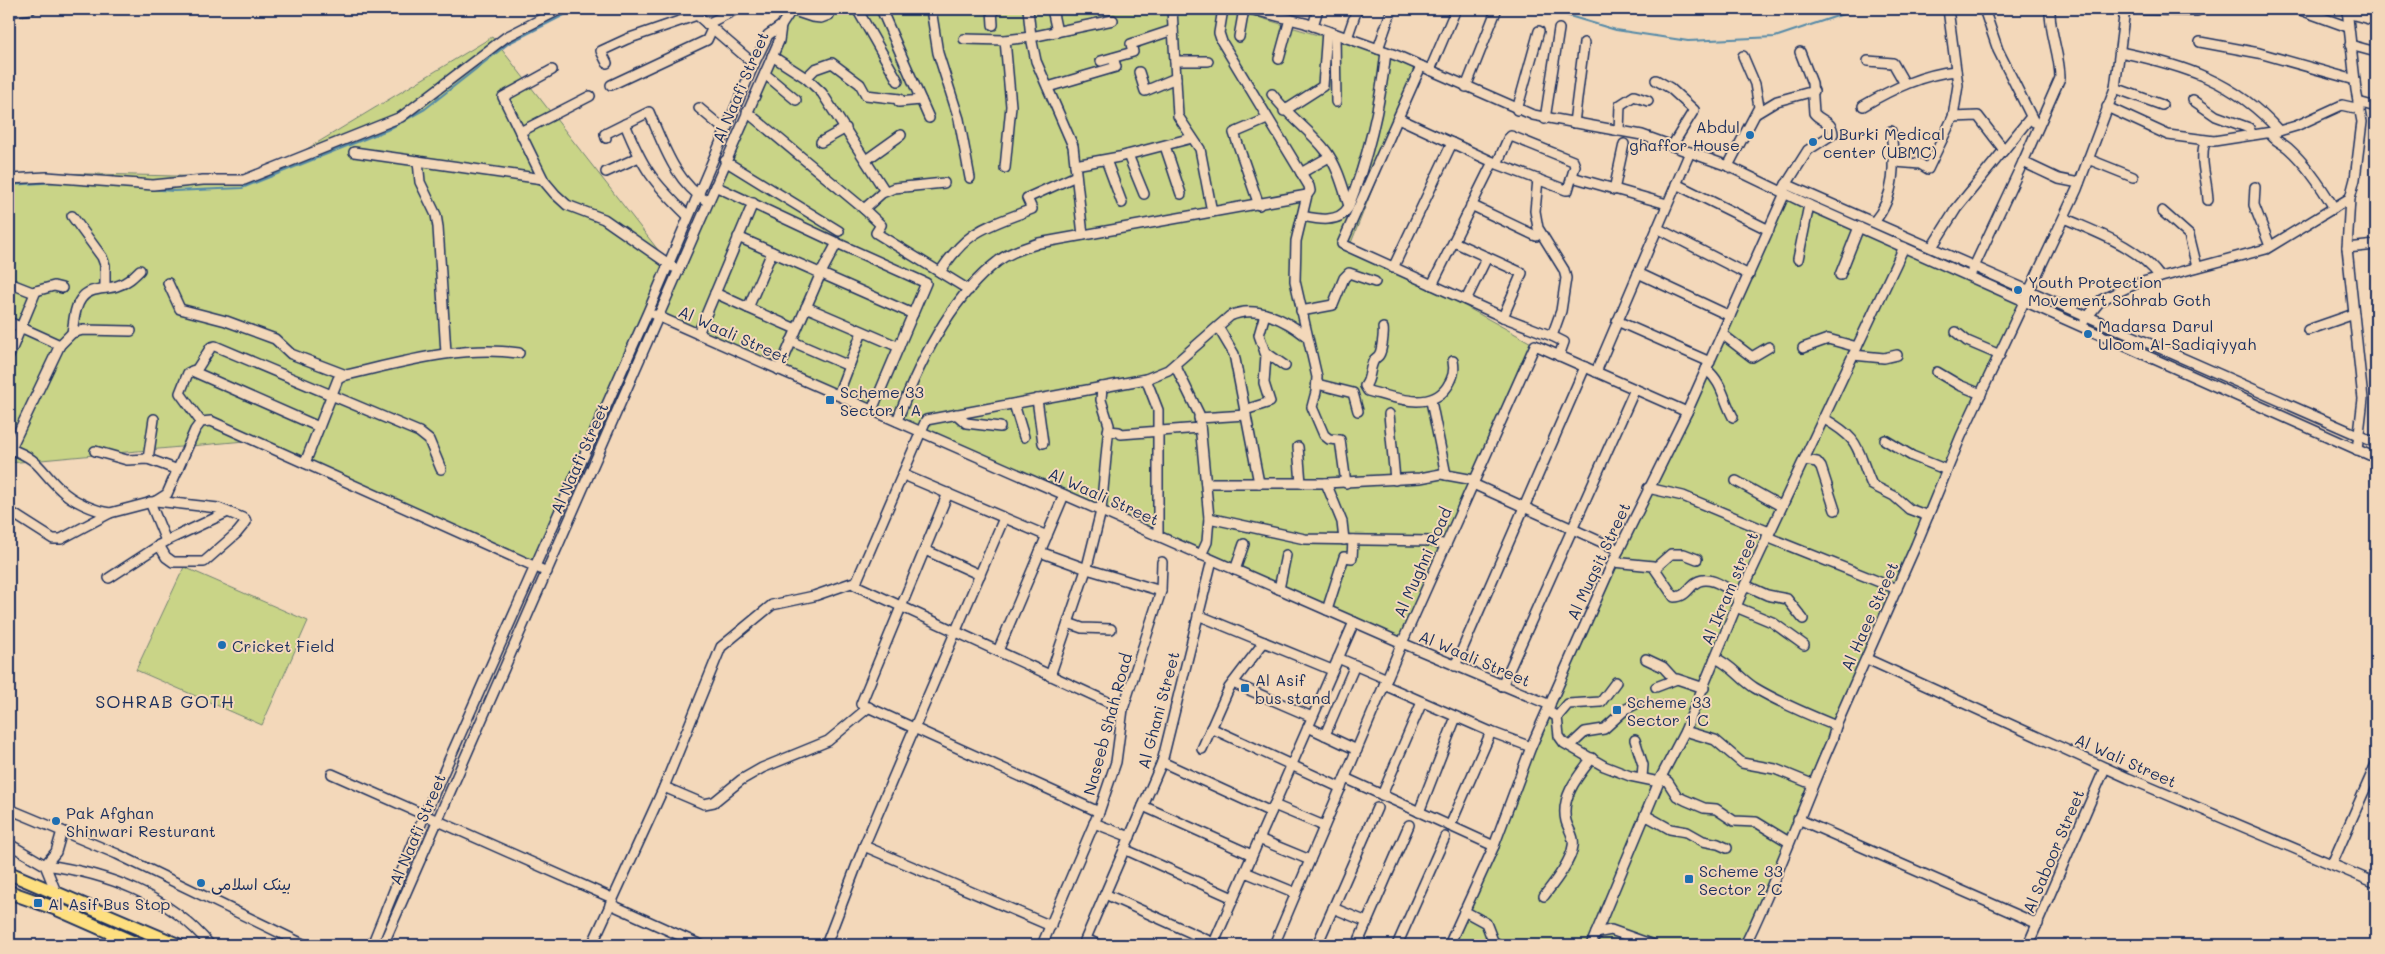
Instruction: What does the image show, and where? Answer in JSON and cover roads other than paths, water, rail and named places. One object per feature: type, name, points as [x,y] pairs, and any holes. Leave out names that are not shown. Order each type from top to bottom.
[{"type":"highway","points":[[9,864],[56,892]]},
{"type":"highway","points":[[9,873],[178,945]]},
{"type":"highway","points":[[9,892],[57,910],[138,945]]},
{"type":"street","points":[[9,12],[31,9]]},
{"type":"street","points":[[9,179],[47,176],[153,185],[203,180],[244,180],[401,117],[506,36],[561,9]]},
{"type":"street","points":[[611,85],[707,40],[710,26],[737,9]]},
{"type":"street","points":[[781,26],[791,9],[821,18],[829,15],[826,9]]},
{"type":"street","points":[[857,9],[898,81]]},
{"type":"street","points":[[881,9],[929,118]]},
{"type":"street","points":[[931,9],[938,53],[959,119],[970,178]]},
{"type":"street","points":[[992,9],[993,25]]},
{"type":"street","points":[[1028,9],[1036,61],[1071,140],[1083,235]]},
{"type":"street","points":[[1052,9],[1057,32]]},
{"type":"street","points":[[1172,9],[1178,116],[1200,149],[1212,212]]},
{"type":"street","points":[[1223,9],[1219,33],[1222,42],[1309,186],[1310,191],[1307,196],[1296,240],[1295,280],[1317,384],[1312,407],[1324,435],[1340,440],[1346,483]]},
{"type":"street","points":[[1239,37],[1244,9]]},
{"type":"street","points":[[1251,9],[1313,26],[1382,50],[1517,110],[1545,119],[1642,135],[1728,166],[1784,190],[1874,222],[2376,443]]},
{"type":"street","points":[[1313,26],[1318,9]]},
{"type":"street","points":[[1347,38],[1357,9]]},
{"type":"street","points":[[1302,216],[1331,220],[1345,214],[1349,206],[1365,165],[1381,101],[1382,50],[1392,9]]},
{"type":"street","points":[[1430,70],[1456,9]]},
{"type":"street","points":[[1895,162],[1920,164],[1928,169],[1953,117],[1958,85],[1948,9]]},
{"type":"street","points":[[1984,9],[1998,50],[2030,118],[2039,128]]},
{"type":"street","points":[[1969,276],[2039,128],[2060,78],[2060,68],[2049,22],[2050,9]]},
{"type":"street","points":[[2124,9],[2197,11],[2197,9]]},
{"type":"street","name":"Al Haee Street","points":[[1745,945],[1770,893],[1836,726],[1867,659],[1947,470],[1981,394],[2026,302],[2079,183],[2115,88],[2124,9]]},
{"type":"street","points":[[2298,9],[2348,27]]},
{"type":"street","points":[[2357,450],[2363,399],[2347,248],[2350,198],[2355,180],[2362,122],[2350,45],[2347,11],[2376,21]]},
{"type":"street","points":[[607,63],[601,52],[627,39],[697,12],[710,26],[754,64]]},
{"type":"street","points":[[1466,87],[1496,12]]},
{"type":"street","points":[[1279,59],[1290,19]]},
{"type":"street","points":[[964,39],[1005,40],[1031,37],[1113,20]]},
{"type":"street","name":"Al Naafi Street","points":[[383,945],[547,572],[584,482],[659,317],[725,161],[779,42],[781,26]]},
{"type":"street","name":"Al Naafi Street","points":[[372,945],[425,814],[648,312],[696,195],[754,64],[768,35],[781,26]]},
{"type":"street","points":[[1545,119],[1559,29]]},
{"type":"street","points":[[1101,61],[1134,52],[1130,44],[1173,30]]},
{"type":"street","points":[[1517,110],[1539,31]]},
{"type":"street","points":[[1331,32],[1336,102]]},
{"type":"street","points":[[1284,111],[1323,86],[1331,32]]},
{"type":"street","points":[[1005,40],[1011,106],[1005,168]]},
{"type":"street","points":[[2200,42],[2259,53],[2355,80]]},
{"type":"street","points":[[1574,123],[1584,43]]},
{"type":"street","points":[[2350,45],[2376,52]]},
{"type":"street","points":[[1757,113],[1777,101],[1814,91],[1800,52]]},
{"type":"street","points":[[2120,52],[2177,64],[2232,90],[2266,116],[2274,132],[2273,138],[2290,150],[2314,177],[2334,208]]},
{"type":"street","points":[[772,56],[806,78],[822,93],[885,191]]},
{"type":"street","points":[[1728,166],[1759,107],[1758,92],[1742,56]]},
{"type":"street","points":[[1048,87],[1116,67],[1114,58]]},
{"type":"street","points":[[1175,61],[1208,61]]},
{"type":"street","points":[[1868,61],[1892,63],[1905,84]]},
{"type":"street","points":[[806,78],[815,70],[832,63],[860,84],[866,95],[900,99],[899,102],[921,100]]},
{"type":"street","points":[[1421,66],[1342,244],[1503,317],[1564,342],[1559,356]]},
{"type":"street","points":[[552,70],[503,97],[543,179],[567,205],[604,219],[678,270]]},
{"type":"street","points":[[1863,106],[1905,84],[1937,73],[1956,71]]},
{"type":"street","points":[[1139,72],[1145,91],[1176,78]]},
{"type":"street","points":[[765,74],[796,100]]},
{"type":"street","points":[[1656,80],[1670,88],[1683,102],[1693,109],[1672,146]]},
{"type":"street","points":[[2115,88],[2162,106]]},
{"type":"street","name":"Al Muqsit Street","points":[[1449,945],[1494,846],[1531,747],[1613,562],[1687,412],[1769,230],[1784,190],[1808,150],[1833,134],[1832,127],[1828,122],[1814,113],[1814,91]]},
{"type":"street","points":[[1272,94],[1284,111],[1321,146],[1329,157],[1349,206]]},
{"type":"street","points":[[520,132],[590,96]]},
{"type":"street","points":[[1619,131],[1621,104],[1634,96],[1648,100]]},
{"type":"street","points":[[2193,100],[2216,116],[2249,128],[2252,135]]},
{"type":"street","points":[[2107,107],[2168,136],[2214,141],[2274,132],[2296,126],[2342,105],[2376,107]]},
{"type":"street","points":[[698,108],[725,130]]},
{"type":"street","points":[[606,138],[605,134],[649,112],[674,168],[696,195],[708,202]]},
{"type":"street","points":[[747,112],[882,225],[876,233],[969,290]]},
{"type":"street","points":[[1953,117],[1978,116],[2004,150]]},
{"type":"street","points":[[1398,118],[1495,163],[1567,190],[1575,166],[1572,161],[1511,136],[1495,163],[1472,205],[1432,285]]},
{"type":"street","points":[[1932,247],[1956,209],[2030,118]]},
{"type":"street","points":[[1259,204],[1234,133],[1267,119]]},
{"type":"street","points":[[625,124],[639,157],[660,189],[688,216]]},
{"type":"street","points":[[821,142],[846,128]]},
{"type":"street","points":[[1874,222],[1888,201],[1895,162],[1891,131]]},
{"type":"street","points":[[866,160],[902,135]]},
{"type":"street","points":[[1075,165],[1128,155],[1192,138]]},
{"type":"street","points":[[2205,141],[2201,158],[2207,182],[2208,200]]},
{"type":"street","points":[[1393,268],[1452,143]]},
{"type":"street","points":[[1614,190],[1624,144]]},
{"type":"street","points":[[1165,146],[1181,194]]},
{"type":"street","points":[[354,152],[543,179]]},
{"type":"street","points":[[1596,372],[1690,152]]},
{"type":"street","points":[[1128,155],[1144,194]]},
{"type":"street","points":[[606,172],[639,157]]},
{"type":"street","points":[[1301,173],[1329,157]]},
{"type":"street","points":[[2088,159],[2133,177]]},
{"type":"street","points":[[1106,160],[1122,202]]},
{"type":"street","points":[[418,161],[420,182],[436,215],[438,227],[446,353]]},
{"type":"street","points":[[725,161],[839,231]]},
{"type":"street","points":[[2023,162],[2059,179],[2079,183]]},
{"type":"street","points":[[940,272],[962,242],[976,231],[1032,209],[1027,198],[1076,176]]},
{"type":"street","points":[[1572,177],[1667,204]]},
{"type":"street","points":[[1538,179],[1535,211],[1538,228],[1564,270],[1566,278],[1561,311],[1552,336]]},
{"type":"street","points":[[864,209],[885,191],[894,188],[944,183]]},
{"type":"street","points":[[1676,184],[1769,230]]},
{"type":"street","points":[[715,186],[926,283],[872,410]]},
{"type":"street","points":[[2255,186],[2254,205],[2270,246]]},
{"type":"street","points":[[1784,190],[1809,205],[2376,458]]},
{"type":"street","points":[[897,421],[912,380],[926,353],[969,290],[997,262],[1007,255],[1039,243],[1307,196]]},
{"type":"street","points":[[2081,326],[2101,300],[2135,284],[2270,246],[2350,198]]},
{"type":"street","points":[[698,334],[752,203]]},
{"type":"street","points":[[1472,205],[1536,236]]},
{"type":"street","points":[[1798,259],[1809,205]]},
{"type":"street","points":[[2162,211],[2189,235],[2198,267]]},
{"type":"street","points":[[72,216],[102,258],[105,265],[104,288]]},
{"type":"street","points":[[2064,218],[2127,248],[2149,263],[2160,277]]},
{"type":"street","points":[[1840,274],[1859,227]]},
{"type":"street","points":[[1657,228],[1749,274]]},
{"type":"street","points":[[738,237],[912,314]]},
{"type":"street","points":[[1454,242],[1522,273],[1503,317]]},
{"type":"street","points":[[779,370],[821,273],[837,243]]},
{"type":"street","points":[[2347,248],[2376,245]]},
{"type":"street","name":"Al Ikram street","points":[[1591,945],[1660,779],[1685,731],[1704,688],[1745,585],[1904,247]]},
{"type":"street","points":[[748,308],[772,252]]},
{"type":"street","points":[[1466,300],[1487,257]]},
{"type":"street","points":[[72,334],[75,310],[80,299],[87,292],[117,286],[130,280],[140,270]]},
{"type":"street","points":[[1301,311],[1333,305],[1344,278],[1350,273],[1375,282]]},
{"type":"street","points":[[1638,273],[1730,316]]},
{"type":"street","points":[[9,283],[26,291],[36,292],[54,286],[62,288]]},
{"type":"street","points":[[168,283],[180,309],[226,321],[275,339],[291,354],[346,375]]},
{"type":"street","points":[[9,356],[36,292]]},
{"type":"street","points":[[715,294],[796,329]]},
{"type":"street","points":[[806,307],[898,347]]},
{"type":"street","points":[[1123,709],[855,585],[904,475],[926,420],[1146,379],[1175,365],[1237,313],[1248,311],[1274,316],[1306,336]]},
{"type":"street","name":"Al Waali Street","points":[[648,312],[1502,686],[1549,708],[1557,717]]},
{"type":"street","points":[[1199,418],[1246,412],[1270,402],[1264,383],[1266,352],[1260,336],[1265,314]]},
{"type":"street","points":[[2308,330],[2354,314]]},
{"type":"street","points":[[1617,321],[1708,366],[1720,382],[1722,395],[1733,418]]},
{"type":"street","points":[[9,322],[60,345]]},
{"type":"street","points":[[1218,327],[1234,354],[1259,483]]},
{"type":"street","points":[[1383,328],[1384,335],[1380,344],[1380,353],[1373,362],[1369,380],[1365,386],[1366,390],[1395,398],[1431,401],[1441,394],[1450,382],[1454,368],[1453,361]]},
{"type":"street","points":[[110,513],[66,495],[28,455],[10,451],[60,345],[72,334],[84,330],[132,331]]},
{"type":"street","name":"Al Mughni Road","points":[[1274,945],[1402,643],[1540,331]]},
{"type":"street","points":[[838,395],[862,332]]},
{"type":"street","points":[[1956,332],[1967,341],[2000,355]]},
{"type":"street","points":[[1722,334],[1752,358],[1769,348]]},
{"type":"street","points":[[1803,348],[1828,340],[1855,351],[1884,358],[1897,355]]},
{"type":"street","points":[[791,341],[849,366]]},
{"type":"street","points":[[1535,345],[1687,412]]},
{"type":"street","points":[[201,422],[180,393],[188,373],[197,369],[211,347],[215,346],[419,432],[429,440],[441,469]]},
{"type":"street","points":[[305,463],[338,379],[346,375],[446,353],[494,350],[519,353]]},
{"type":"street","points":[[1266,352],[1285,366]]},
{"type":"street","points":[[1175,365],[1199,418],[1209,518],[1207,542],[1201,555]]},
{"type":"street","points":[[1456,666],[1585,367]]},
{"type":"street","points":[[192,372],[319,427]]},
{"type":"street","points":[[1937,372],[1959,385],[1981,394]]},
{"type":"street","points":[[1146,379],[1158,410],[1158,536]]},
{"type":"street","points":[[1317,384],[1353,393],[1358,411]]},
{"type":"street","points":[[1050,676],[1087,570],[1101,511],[1108,431],[1108,421],[1100,400],[1102,388]]},
{"type":"street","points":[[1502,686],[1635,389]]},
{"type":"street","points":[[1037,399],[1042,443]]},
{"type":"street","points":[[1431,401],[1446,475]]},
{"type":"street","points":[[1014,404],[1024,437]]},
{"type":"street","points":[[956,414],[966,423],[1000,427]]},
{"type":"street","points":[[1389,414],[1395,480]]},
{"type":"street","points":[[1824,418],[1852,438],[1872,485],[1894,496],[1909,509],[1928,516]]},
{"type":"street","points":[[148,459],[154,419]]},
{"type":"street","points":[[9,511],[52,539],[61,539],[110,513],[153,502],[167,494],[195,430],[201,422],[211,421],[547,572]]},
{"type":"street","points":[[1108,431],[1121,434],[1200,428]]},
{"type":"street","points":[[1885,440],[1912,456],[1947,470]]},
{"type":"street","points":[[1298,447],[1301,483]]},
{"type":"street","points":[[95,451],[127,460],[148,459],[178,470]]},
{"type":"street","points":[[1804,460],[1817,462],[1821,467],[1835,510]]},
{"type":"street","points":[[904,475],[1047,536]]},
{"type":"street","points":[[1206,483],[1346,483],[1446,475],[1473,482],[1524,508],[1619,550]]},
{"type":"street","points":[[1736,481],[1781,506]]},
{"type":"street","points":[[1326,483],[1342,522],[1352,558],[1344,557],[1327,610]]},
{"type":"street","points":[[1648,488],[1684,496],[1825,562],[1897,589]]},
{"type":"street","points":[[948,493],[861,704],[1099,812]]},
{"type":"street","points":[[998,651],[1064,495]]},
{"type":"street","points":[[153,502],[218,508],[245,519],[246,522],[237,533],[204,562],[173,562],[166,558],[153,502]]},
{"type":"street","points":[[109,578],[163,543],[228,512]]},
{"type":"street","points":[[826,945],[864,846],[957,632],[1004,518]]},
{"type":"street","points":[[1209,518],[1288,537],[1305,539],[1431,541],[1446,545]]},
{"type":"street","points":[[1235,570],[1244,544]]},
{"type":"street","points":[[924,550],[980,575]]},
{"type":"street","points":[[1040,552],[1087,570],[1161,591]]},
{"type":"street","points":[[1655,568],[1671,554],[1684,554],[1697,559]]},
{"type":"street","points":[[1279,589],[1286,555]]},
{"type":"street","name":"Al Ghani Street","points":[[1084,942],[1162,762],[1212,560]]},
{"type":"street","name":"Naseeb Shah Road","points":[[1042,945],[1099,812],[1116,762],[1123,709],[1161,591],[1162,562]]},
{"type":"street","points":[[1613,562],[1626,565],[1646,564],[1655,568],[1674,597],[1682,596],[1696,582],[1707,580],[1718,583],[1740,597]]},
{"type":"street","points":[[592,945],[664,786],[721,647],[772,604],[814,596],[857,581]]},
{"type":"street","points":[[1745,585],[1766,594],[1787,599],[1803,619]]},
{"type":"street","points":[[1736,607],[1778,625],[1804,645]]},
{"type":"street","points":[[1198,615],[1332,670]]},
{"type":"street","points":[[1105,894],[1215,945],[1233,898],[1354,622]]},
{"type":"street","points":[[1068,623],[1082,628],[1111,629]]},
{"type":"street","points":[[1202,749],[1233,683],[1264,642]]},
{"type":"street","points":[[1338,658],[1355,665],[1422,702],[1531,747]]},
{"type":"street","points":[[1716,658],[1726,663],[1736,674],[1756,689],[1810,716],[1836,726]]},
{"type":"street","points":[[1646,659],[1663,667],[1674,679],[1704,688]]},
{"type":"street","name":"Al Wali Street","points":[[1867,659],[2105,768],[2376,883]]},
{"type":"street","points":[[1325,735],[1355,665]]},
{"type":"street","points":[[1656,687],[1674,679]]},
{"type":"street","points":[[1616,682],[1600,702],[1568,704],[1557,717],[1559,736],[1570,746],[1620,773],[1668,782],[1677,796],[1685,800],[1704,808],[1716,809],[1734,820],[1756,822],[1789,842]]},
{"type":"street","points":[[1233,683],[1312,718]]},
{"type":"street","points":[[1382,795],[1422,702]]},
{"type":"street","points":[[1570,746],[1585,732],[1604,729],[1626,709],[1636,704]]},
{"type":"street","points":[[664,786],[704,804],[714,802],[741,780],[762,768],[828,741],[869,708]]},
{"type":"street","points":[[1419,812],[1456,717]]},
{"type":"street","points":[[1308,727],[1357,750]]},
{"type":"street","points":[[1211,728],[1341,788]]},
{"type":"street","points":[[1685,731],[1715,740],[1742,763],[1775,769],[1812,784]]},
{"type":"street","points":[[1450,826],[1491,732]]},
{"type":"street","points":[[1635,740],[1643,765],[1642,777]]},
{"type":"street","points":[[1544,896],[1557,879],[1572,850],[1573,841],[1565,811],[1573,783],[1592,758]]},
{"type":"street","points":[[1162,762],[1272,809],[1324,826]]},
{"type":"street","points":[[2332,864],[2376,764]]},
{"type":"street","name":"Al Saboor Street","points":[[2028,945],[2105,768]]},
{"type":"street","points":[[332,774],[425,814],[701,945]]},
{"type":"street","points":[[1345,778],[1494,846]]},
{"type":"street","points":[[1143,806],[1252,855]]},
{"type":"street","points":[[1317,945],[1377,808]]},
{"type":"street","points":[[9,809],[117,854],[305,945]]},
{"type":"street","points":[[1645,815],[1670,829],[1687,832],[1703,841],[1728,848]]},
{"type":"street","points":[[1798,819],[2038,924]]},
{"type":"street","points":[[1094,823],[1130,837]]},
{"type":"street","points":[[1357,945],[1409,825]]},
{"type":"street","points":[[45,865],[56,852],[62,831]]},
{"type":"street","points":[[1397,945],[1445,837]]},
{"type":"street","points":[[1259,839],[1310,860]]},
{"type":"street","points":[[9,844],[45,865],[76,869],[124,884],[182,916],[210,945]]},
{"type":"street","points":[[864,846],[1051,926]]},
{"type":"street","points":[[1124,849],[1233,898]]},
{"type":"street","points":[[45,865],[56,892]]},
{"type":"street","points":[[1245,872],[1296,893]]},
{"type":"street","points":[[1333,908],[1367,922]]},
{"type":"street","points":[[1464,911],[1486,923],[1493,941],[1499,945]]},
{"type":"street","points":[[1596,933],[1611,930],[1653,945]]},
{"type":"street","points":[[1084,942],[1099,945]]},
{"type":"waterway","points":[[9,185],[58,182],[174,191],[242,188],[387,130],[425,109],[509,43],[576,9]]},
{"type":"waterway","points":[[1546,9],[1616,30],[1688,41],[1775,37],[1858,9]]},
{"type":"place","name":"Abdul ghaffor House","points":[[1750,135]]},
{"type":"place","name":"U Burki Medical center (UBMC)","points":[[1813,142]]},
{"type":"place","name":"Youth Protection Movement Sohrab Goth","points":[[2018,290]]},
{"type":"place","name":"Madarsa Darul Uloom Al-Sadiqiyyah","points":[[2088,334]]},
{"type":"place","name":"Scheme 33 Sector 1 A","points":[[830,400]]},
{"type":"place","name":"Cricket Field","points":[[222,645]]},
{"type":"place","name":"Al Asif bus stand","points":[[1245,688]]},
{"type":"place","name":"Scheme 33 Sector 1 C","points":[[1617,710]]},
{"type":"place","name":"Pak Afghan Shinwari Resturant","points":[[56,821]]},
{"type":"place","name":"Scheme 33 Sector 2 C","points":[[1689,879]]},
{"type":"place","name":"بینک اسلامی","points":[[201,883]]},
{"type":"place","name":"Al Asif Bus Stop","points":[[38,903]]},
{"type":"district","name":"SOHRAB GOTH","points":[[165,701]]}]
